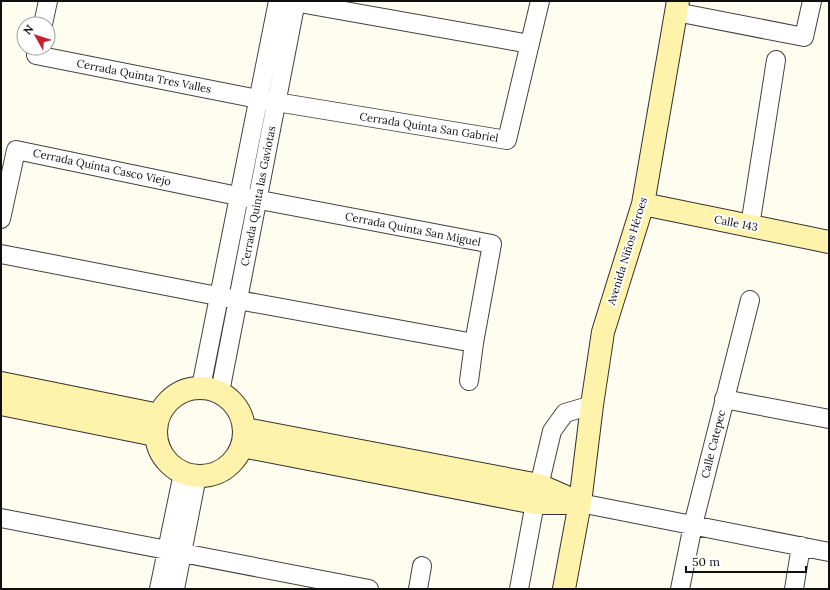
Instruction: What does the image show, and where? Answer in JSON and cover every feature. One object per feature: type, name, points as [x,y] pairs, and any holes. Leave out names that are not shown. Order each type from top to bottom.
[{"type":"street","points":[[45,16],[48,1]]},
{"type":"street","name":"Cerrada Quinta las Gaviotas","points":[[211,389],[219,296],[278,1]]},
{"type":"street","points":[[293,1],[530,44]]},
{"type":"street","name":"Cerrada Quinta las Gaviotas","points":[[211,389],[238,300],[276,102],[293,1]]},
{"type":"street","name":"Cerrada Quinta San Gabriel","points":[[276,102],[507,140],[540,1]]},
{"type":"street","points":[[677,7],[804,37],[812,1]]},
{"type":"street","name":"Avenida Niños Héroes","points":[[564,589],[580,503],[603,332],[643,204],[677,7]]},
{"type":"street","name":"Cerrada Quinta Tres Valles","points":[[41,56],[258,99]]},
{"type":"street","points":[[750,226],[776,60]]},
{"type":"street","points":[[258,99],[276,102]]},
{"type":"street","name":"Cerrada Quinta Casco Viejo","points":[[1,219],[16,150],[257,199]]},
{"type":"street","name":"Cerrada Quinta San Miguel","points":[[257,199],[492,244],[474,343],[469,381]]},
{"type":"street","name":"Calle 143","points":[[643,204],[829,242]]},
{"type":"street","points":[[1,254],[238,300],[474,343]]},
{"type":"street","name":"Calle Catepec","points":[[680,589],[693,525],[750,300]]},
{"type":"street","points":[[1,383],[157,425]]},
{"type":"street","points":[[188,389],[211,389],[230,398],[237,407],[242,417],[243,437],[235,459],[225,469],[212,475],[190,475],[172,467],[164,458],[158,447],[157,425],[166,404],[176,395],[188,389]]},
{"type":"street","points":[[724,399],[829,419]]},
{"type":"street","points":[[1,404],[157,425]]},
{"type":"street","points":[[519,589],[537,494],[552,431],[565,413],[592,405]]},
{"type":"street","points":[[243,437],[829,552]]},
{"type":"street","points":[[174,589],[175,551],[190,475]]},
{"type":"street","points":[[1,518],[369,589]]},
{"type":"street","points":[[794,589],[801,546]]},
{"type":"street","points":[[159,589],[175,551]]},
{"type":"street","points":[[418,589],[422,566]]}]
